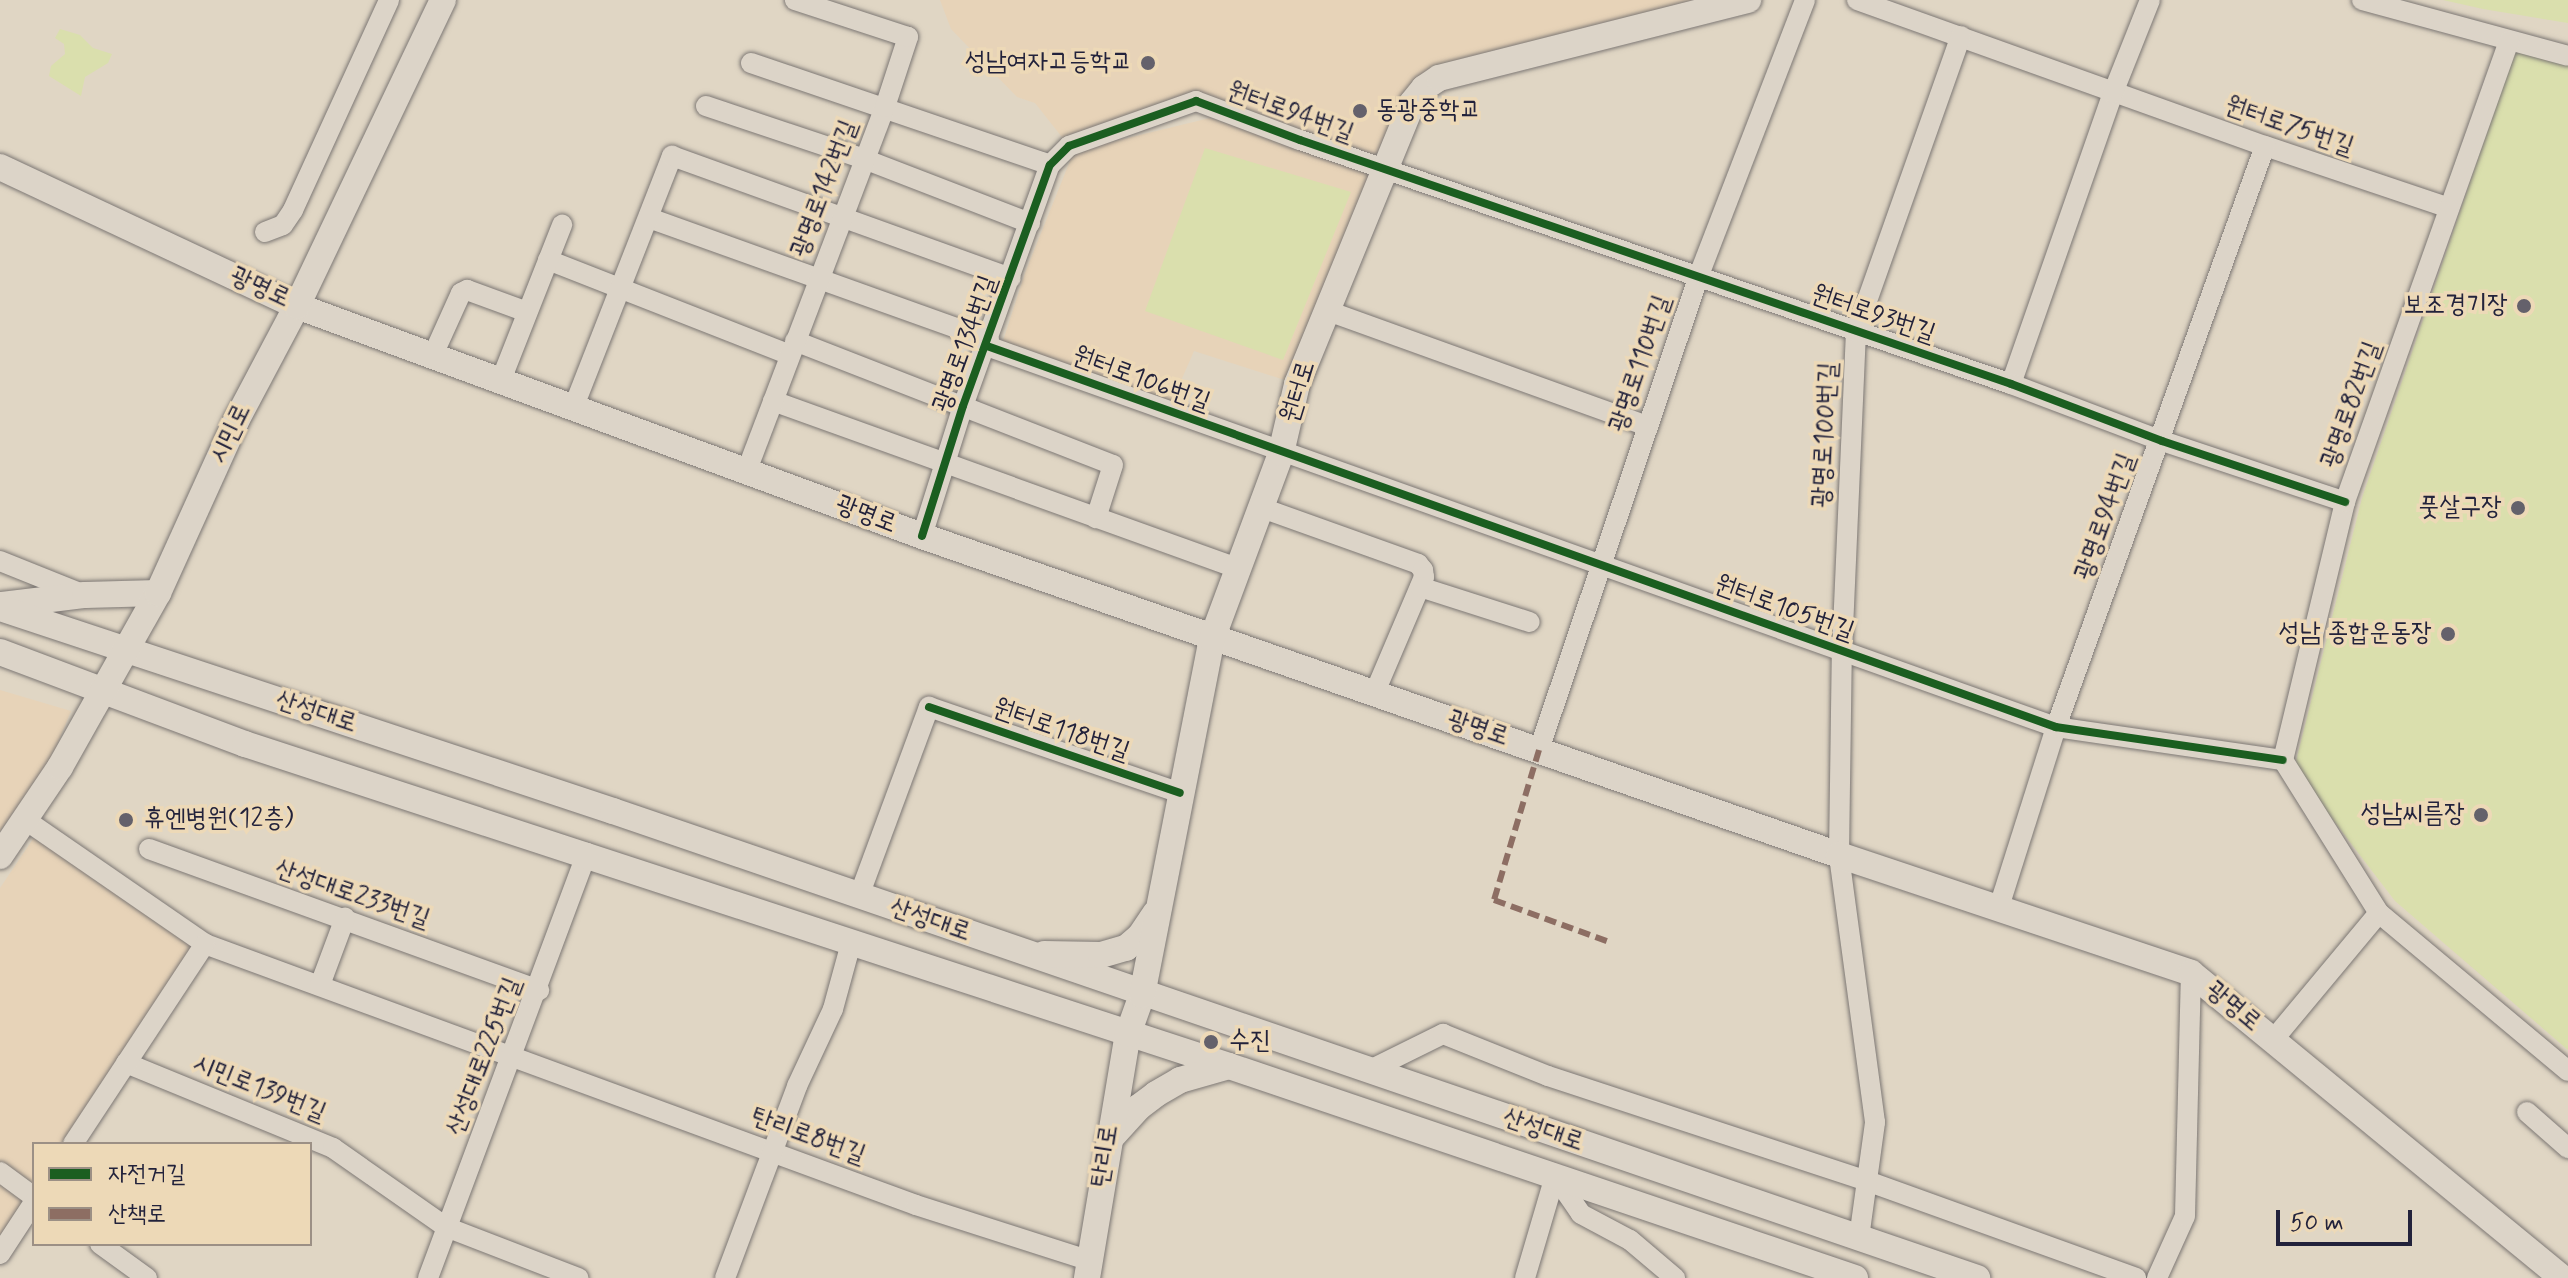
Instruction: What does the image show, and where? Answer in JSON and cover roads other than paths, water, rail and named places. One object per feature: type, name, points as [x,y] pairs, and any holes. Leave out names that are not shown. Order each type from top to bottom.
[{"type":"main road","name":"시민로","points":[[0,856],[104,694],[158,593],[236,421],[297,306],[443,0]]},
{"type":"main road","name":"원터로","points":[[1128,1034],[1142,995],[1212,639],[1281,453],[1297,384],[1412,103],[1424,88],[1439,78],[1748,0]]},
{"type":"main road","name":"광명로","points":[[0,167],[297,306],[922,536],[1839,855],[2191,973],[2563,1278]]},
{"type":"main road","points":[[0,606],[85,595],[158,593]]},
{"type":"main road","name":"산성대로","points":[[0,606],[1977,1278]]},
{"type":"main road","name":"산성대로","points":[[0,652],[242,753],[587,853],[1855,1278]]},
{"type":"main road","points":[[1026,955],[1101,955],[1126,948],[1140,936],[1157,911]]},
{"type":"main road","name":"탄리로","points":[[1087,1269],[1128,1034]]},
{"type":"main road","points":[[1107,1143],[1139,1107],[1156,1094],[1180,1080],[1229,1066]]},
{"type":"street","points":[[265,232],[283,225],[293,210],[389,0]]},
{"type":"street","name":"광명로142번길","points":[[747,470],[885,107],[908,37],[795,0]]},
{"type":"street","name":"광명로110번길","points":[[1539,750],[1699,275],[1805,0]]},
{"type":"street","name":"원터로75번길","points":[[1857,0],[2113,93],[2449,208]]},
{"type":"street","points":[[2011,384],[2113,93],[2150,0]]},
{"type":"street","points":[[2362,0],[2568,56]]},
{"type":"street","name":"광명로100번길","points":[[1839,855],[1842,652],[1856,332],[1961,36]]},
{"type":"street","name":"광명로82번길","points":[[2283,760],[2345,502],[2509,41]]},
{"type":"street","points":[[751,63],[1050,165]]},
{"type":"street","name":"원터로94번길","points":[[1050,165],[1069,146],[1196,101],[1387,168]]},
{"type":"street","points":[[706,106],[864,159],[1030,223]]},
{"type":"street","name":"광명로94번길","points":[[1999,907],[2056,727],[2162,441],[2265,146]]},
{"type":"street","name":"광명로134번길","points":[[988,343],[649,218],[672,156],[1011,278]]},
{"type":"street","name":"광명로134번길","points":[[922,536],[963,406],[1050,165]]},
{"type":"street","name":"원터로93번길","points":[[1387,168],[2011,384],[2162,441],[2345,502]]},
{"type":"street","points":[[574,406],[649,218]]},
{"type":"street","points":[[501,380],[562,225]]},
{"type":"street","name":"광명로134번길","points":[[548,260],[620,290],[963,406],[1113,465],[1096,518]]},
{"type":"street","points":[[433,355],[461,293],[476,291],[527,312]]},
{"type":"street","points":[[1328,311],[1648,426]]},
{"type":"street","name":"원터로106번길","points":[[988,343],[1281,453]]},
{"type":"street","points":[[773,401],[1240,569]]},
{"type":"street","name":"원터로105번길","points":[[1281,453],[1600,563],[2056,727],[2283,760]]},
{"type":"street","points":[[1262,508],[1418,564],[1424,577],[1374,694]]},
{"type":"street","points":[[0,561],[85,595]]},
{"type":"street","points":[[1420,587],[1530,622]]},
{"type":"street","name":"원터로118번길","points":[[859,896],[929,707],[1180,793]]},
{"type":"street","points":[[2283,760],[2379,913],[2568,1071]]},
{"type":"street","name":"탄리로8번길","points":[[24,819],[205,944],[1087,1269]]},
{"type":"street","name":"산성대로233번길","points":[[149,849],[539,990]]},
{"type":"street","name":"산성대로225번길","points":[[428,1278],[539,990],[587,853]]},
{"type":"street","points":[[1839,855],[1875,1122],[1859,1238]]},
{"type":"street","points":[[2273,1040],[2379,913]]},
{"type":"street","points":[[320,985],[345,918]]},
{"type":"street","points":[[725,1278],[772,1151],[833,1009],[851,943]]},
{"type":"street","points":[[74,1142],[205,944]]},
{"type":"street","points":[[2157,1278],[2185,1216],[2191,973]]},
{"type":"street","points":[[1368,1071],[1443,1034],[1548,1076],[1867,1181],[2136,1278]]},
{"type":"street","name":"시민로139번길","points":[[126,1063],[333,1148],[446,1227],[578,1278]]},
{"type":"street","points":[[2527,1112],[2568,1148]]},
{"type":"street","points":[[0,1172],[32,1198]]},
{"type":"street","points":[[1525,1278],[1555,1176]]},
{"type":"street","points":[[1555,1176],[1581,1214],[1630,1240],[1675,1278]]},
{"type":"street","points":[[0,1254],[32,1203]]},
{"type":"street","points":[[103,1246],[147,1278]]},
{"type":"street","points":[[2563,1278],[2568,1273]]},
{"type":"place","name":"성남여자고등학교","points":[[1148,63]]},
{"type":"place","name":"동광중학교","points":[[1360,111]]},
{"type":"place","name":"보조경기장","points":[[2524,306]]},
{"type":"place","name":"풋살구장","points":[[2518,508]]},
{"type":"place","name":"성남 종합운동장","points":[[2448,634]]},
{"type":"place","name":"성남씨름장","points":[[2481,815]]},
{"type":"place","name":"휴엔병원(12층)","points":[[126,820]]},
{"type":"place","name":"수진","points":[[1211,1042]]}]
